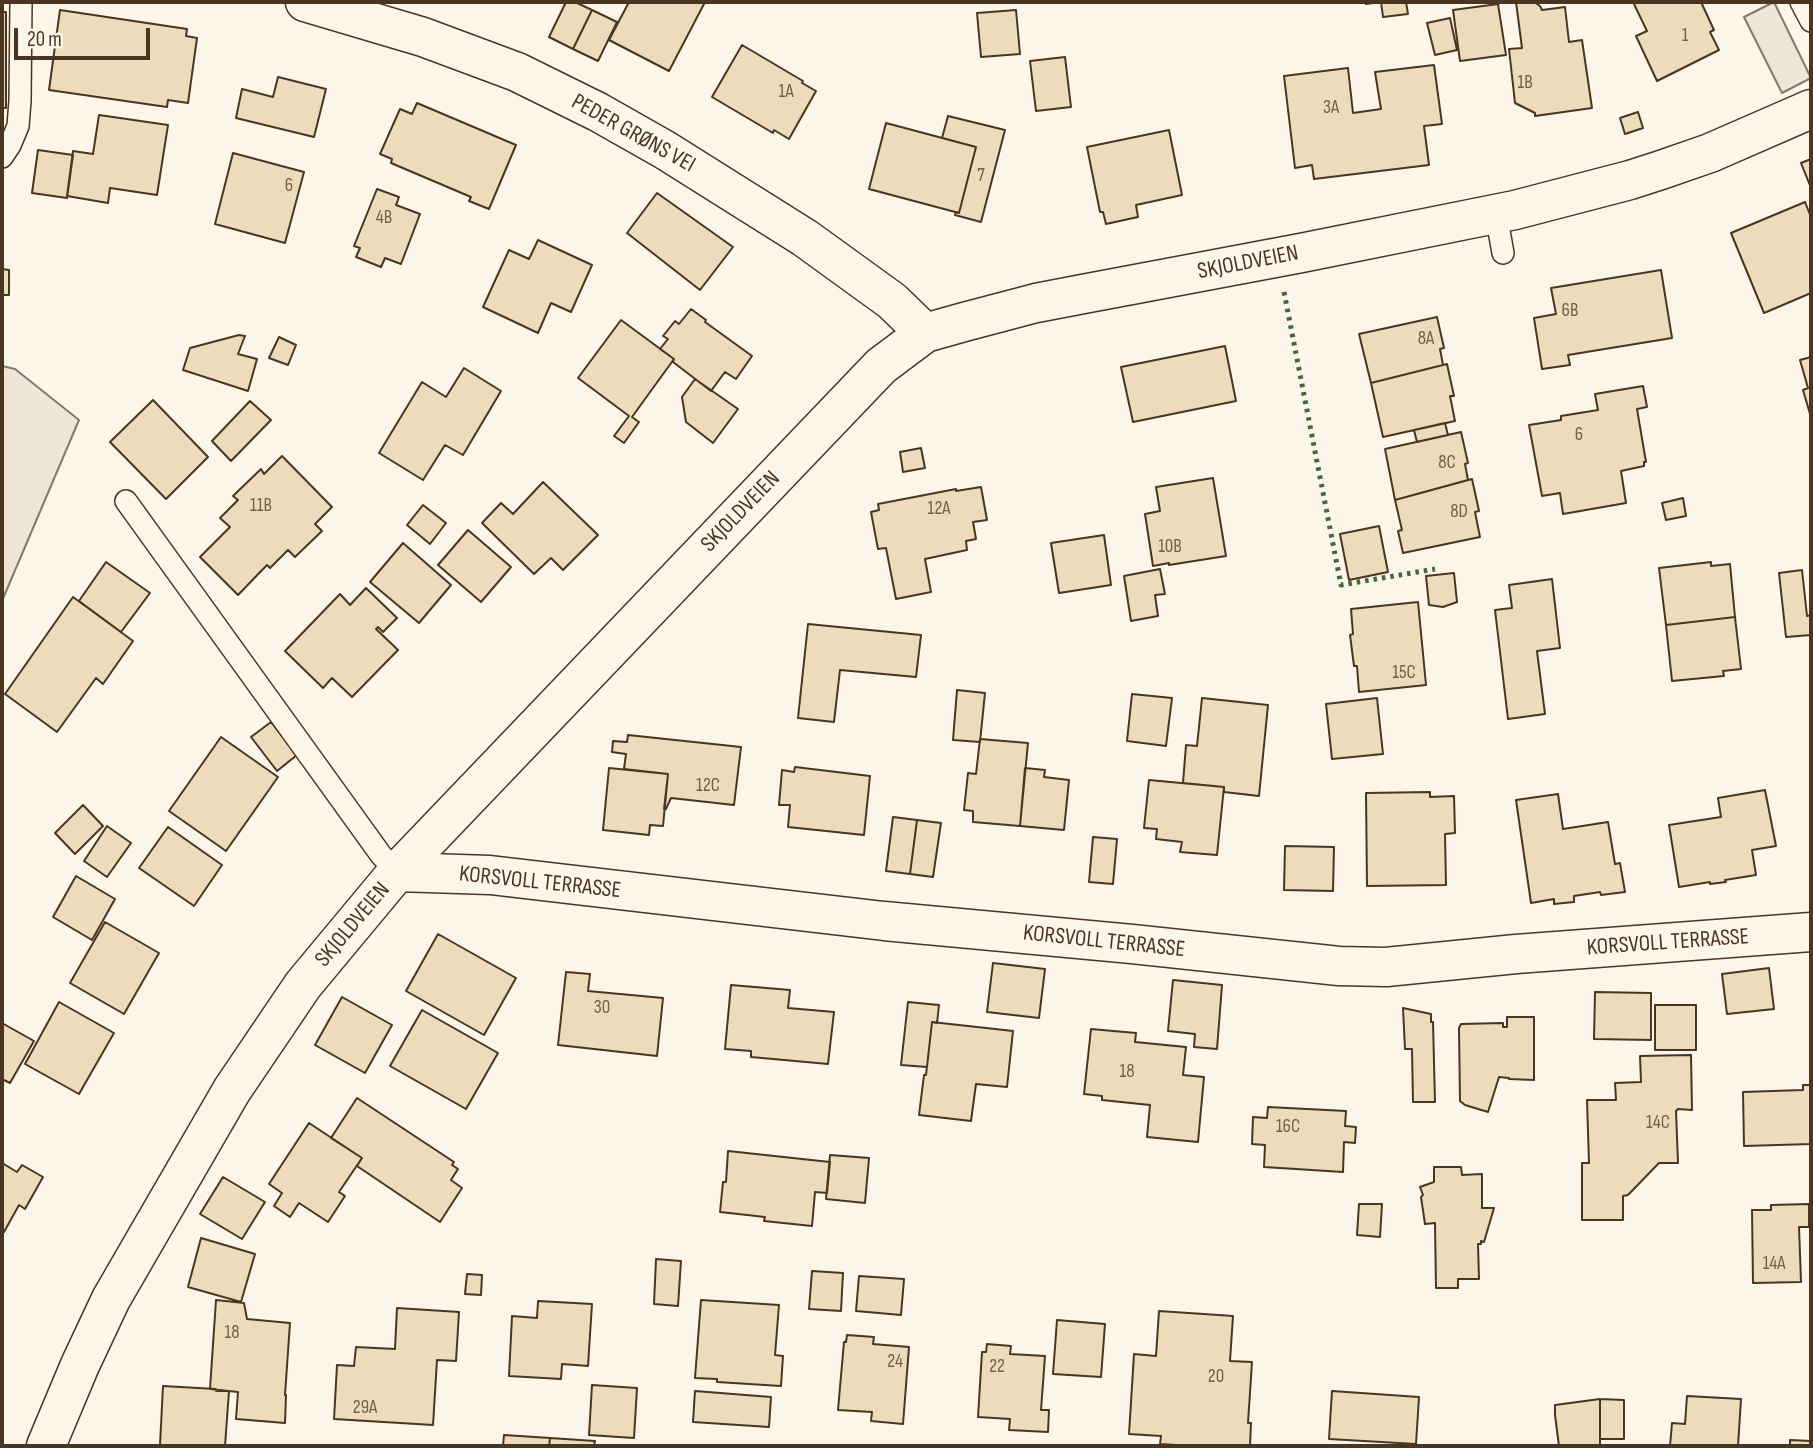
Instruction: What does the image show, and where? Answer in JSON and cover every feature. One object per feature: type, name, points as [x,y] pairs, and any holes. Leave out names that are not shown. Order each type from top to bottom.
[{"type":"street","name":"PEDER GRØNS VEI","points":[[305,2],[423,37],[517,72],[598,112],[665,150],[805,238],[892,301],[925,333]]},
{"type":"street","name":"SKJOLDVEIEN","points":[[47,1446],[111,1299],[232,1090],[303,985],[397,872],[881,366],[925,333],[1036,303],[1496,214],[1630,180],[1710,153],[1811,109]]},
{"type":"street","name":"KORSVOLL TERRASSE","points":[[397,872],[490,875],[884,921],[1339,966],[1386,967],[1516,954],[1811,932]]},
{"type":"lane","points":[[2,157],[18,126],[21,2]]},
{"type":"lane","points":[[1801,2],[1811,21]]},
{"type":"lane","points":[[1496,214],[1503,253]]},
{"type":"lane","points":[[126,501],[381,855],[397,872]]},
{"type":"shaded area","points":[[1774,2],[1811,78],[1782,93],[1744,17]]},
{"type":"shaded area","points":[[2,366],[15,369],[79,420],[2,601]]},
{"type":"building","points":[[566,2],[575,2],[592,10],[573,49],[549,37]]},
{"type":"building","points":[[629,2],[705,2],[669,71],[609,40]]},
{"type":"building","points":[[1381,2],[1406,2],[1408,14],[1383,17]]},
{"type":"building","points":[[1516,2],[1534,2],[1542,10],[1565,7],[1569,42],[1582,40],[1592,108],[1535,116],[1535,113],[1515,103],[1509,49],[1522,48]]},
{"type":"building","points":[[1633,2],[1701,2],[1714,30],[1710,32],[1719,50],[1657,81],[1636,36],[1647,31]]},
{"type":"building","points":[[1498,4],[1506,55],[1460,61],[1453,10]]},
{"type":"building","points":[[60,10],[187,29],[186,36],[197,38],[188,103],[168,100],[167,107],[49,90]]},
{"type":"building","points":[[592,10],[617,22],[598,61],[573,49]]},
{"type":"building","points":[[1016,10],[1020,54],[981,57],[977,13]]},
{"type":"building","points":[[2,12],[6,12],[6,108],[2,108]]},
{"type":"building","points":[[1450,18],[1457,50],[1435,55],[1427,23]]},
{"type":"building","points":[[742,45],[816,91],[789,139],[774,130],[773,133],[712,97]]},
{"type":"building","points":[[1065,57],[1071,107],[1036,111],[1030,61]]},
{"type":"building","points":[[1434,65],[1442,124],[1424,126],[1429,165],[1314,179],[1312,165],[1295,168],[1284,76],[1348,68],[1353,113],[1381,109],[1375,72]]},
{"type":"building","points":[[278,77],[326,89],[314,137],[236,118],[242,89],[273,97]]},
{"type":"building","points":[[417,103],[516,145],[489,209],[469,201],[471,197],[391,163],[392,159],[380,154],[400,109],[412,114]]},
{"type":"building","points":[[1638,112],[1643,128],[1625,134],[1620,118]]},
{"type":"building","points":[[99,115],[168,125],[157,195],[110,188],[108,203],[67,196],[73,151],[93,154]]},
{"type":"building","points":[[948,116],[1005,130],[981,222],[955,215],[956,212],[959,213],[976,147],[942,138]]},
{"type":"building","points":[[886,123],[976,147],[959,213],[869,189]]},
{"type":"building","points":[[1169,130],[1182,195],[1136,205],[1138,217],[1106,224],[1103,212],[1100,212],[1087,147]]},
{"type":"building","points":[[38,150],[73,155],[67,198],[32,193]]},
{"type":"building","points":[[233,153],[304,172],[285,243],[215,224]]},
{"type":"building","points":[[1811,159],[1811,188],[1801,163]]},
{"type":"building","points":[[377,189],[399,197],[396,205],[420,214],[401,264],[385,258],[381,267],[356,257],[360,248],[354,246]]},
{"type":"building","points":[[657,193],[733,247],[700,290],[627,233]]},
{"type":"building","points":[[1805,202],[1811,217],[1811,293],[1764,313],[1731,233]]},
{"type":"building","points":[[538,240],[592,265],[571,312],[551,303],[538,333],[483,307],[509,250],[529,259]]},
{"type":"building","points":[[2,269],[9,270],[9,295],[2,295]]},
{"type":"building","points":[[1661,270],[1672,338],[1568,355],[1570,365],[1542,369],[1534,318],[1556,314],[1551,288]]},
{"type":"building","points":[[691,309],[752,356],[736,379],[725,372],[711,391],[660,349],[668,339],[663,336],[675,321],[679,324]]},
{"type":"building","points":[[1437,317],[1444,348],[1440,349],[1443,365],[1371,383],[1359,334]]},
{"type":"building","points":[[621,320],[674,359],[632,417],[639,422],[624,443],[614,436],[629,416],[578,378]]},
{"type":"building","points":[[239,335],[245,336],[238,354],[257,359],[248,391],[183,370],[190,348]]},
{"type":"building","points":[[279,337],[296,345],[288,365],[269,358]]},
{"type":"building","points":[[1225,346],[1236,401],[1133,422],[1121,367]]},
{"type":"building","points":[[1811,357],[1810,414],[1803,390],[1808,388],[1800,360]]},
{"type":"building","points":[[1447,364],[1454,396],[1450,396],[1455,421],[1383,437],[1371,383]]},
{"type":"building","points":[[464,368],[501,391],[463,455],[445,445],[423,480],[379,453],[422,382],[446,397]]},
{"type":"building","points":[[695,379],[738,409],[713,443],[686,422],[682,397]]},
{"type":"building","points":[[1643,386],[1647,407],[1637,409],[1646,462],[1644,466],[1621,471],[1626,503],[1563,514],[1560,493],[1542,496],[1529,425],[1598,410],[1595,394]]},
{"type":"building","points":[[153,400],[208,457],[166,499],[110,442]]},
{"type":"building","points":[[250,401],[271,420],[231,461],[212,441]]},
{"type":"building","points":[[1445,423],[1448,435],[1417,442],[1414,430]]},
{"type":"building","points":[[1461,432],[1468,463],[1465,464],[1468,480],[1395,500],[1385,449]]},
{"type":"building","points":[[921,448],[925,468],[903,472],[900,452]]},
{"type":"building","points":[[282,456],[332,507],[315,524],[322,531],[295,557],[288,550],[270,568],[267,565],[238,595],[200,557],[230,527],[220,518],[238,500],[233,496],[261,469],[264,474]]},
{"type":"building","points":[[1213,478],[1226,556],[1153,566],[1145,514],[1160,511],[1156,487]]},
{"type":"building","points":[[1472,479],[1479,511],[1475,512],[1480,537],[1403,553],[1398,531],[1402,530],[1395,500]]},
{"type":"building","points":[[543,482],[598,535],[563,570],[551,558],[534,574],[482,523],[501,503],[513,514]]},
{"type":"building","points":[[981,487],[987,520],[973,522],[976,539],[966,541],[967,550],[925,559],[931,592],[896,599],[886,548],[878,549],[871,512],[879,510],[878,504]]},
{"type":"building","points":[[1683,498],[1686,516],[1666,520],[1662,503]]},
{"type":"building","points":[[423,505],[446,523],[430,544],[407,525]]},
{"type":"building","points":[[1379,526],[1388,572],[1349,580],[1340,534]]},
{"type":"building","points":[[468,530],[511,567],[481,602],[438,565]]},
{"type":"building","points":[[1104,535],[1111,585],[1059,593],[1051,543]]},
{"type":"building","points":[[403,543],[451,585],[419,623],[370,582]]},
{"type":"building","points":[[106,562],[150,593],[121,632],[79,601]]},
{"type":"building","points":[[1711,562],[1711,566],[1730,564],[1735,617],[1666,625],[1659,568]]},
{"type":"building","points":[[1160,569],[1165,594],[1155,595],[1158,616],[1131,621],[1124,576]]},
{"type":"building","points":[[1802,570],[1807,616],[1811,615],[1811,635],[1786,637],[1779,573]]},
{"type":"building","points":[[1454,573],[1457,602],[1443,607],[1429,605],[1426,576]]},
{"type":"building","points":[[1552,579],[1560,648],[1537,651],[1545,714],[1508,719],[1495,610],[1512,608],[1509,585]]},
{"type":"building","points":[[366,588],[397,618],[383,632],[378,627],[376,629],[398,650],[352,697],[332,678],[323,688],[285,651],[340,594],[350,605]]},
{"type":"building","points":[[73,597],[133,641],[103,684],[96,678],[57,732],[5,694]]},
{"type":"building","points":[[1418,602],[1426,685],[1359,692],[1350,635],[1353,634],[1351,609]]},
{"type":"building","points":[[1735,617],[1741,669],[1723,671],[1724,676],[1672,681],[1666,625]]},
{"type":"building","points":[[808,624],[921,635],[916,677],[840,670],[834,722],[798,718]]},
{"type":"building","points":[[957,690],[985,693],[980,742],[953,740]]},
{"type":"building","points":[[1132,694],[1172,698],[1166,746],[1127,741]]},
{"type":"building","points":[[1202,698],[1268,705],[1259,796],[1224,792],[1224,787],[1183,783],[1186,745],[1197,746]]},
{"type":"building","points":[[1377,698],[1383,754],[1332,759],[1326,704]]},
{"type":"building","points":[[271,722],[297,755],[277,771],[251,737]]},
{"type":"building","points":[[628,735],[741,747],[734,805],[671,798],[664,809],[668,774],[624,769],[626,754],[612,752],[613,741],[627,742]]},
{"type":"building","points":[[221,737],[278,777],[226,851],[169,811]]},
{"type":"building","points":[[980,739],[1028,743],[1020,826],[973,822],[973,811],[964,810],[968,773],[976,774]]},
{"type":"building","points":[[795,767],[870,776],[864,835],[788,827],[790,805],[779,805],[782,770],[794,772]]},
{"type":"building","points":[[609,768],[668,774],[663,826],[650,825],[649,835],[603,830]]},
{"type":"building","points":[[1025,768],[1045,770],[1044,777],[1069,780],[1064,830],[1020,826]]},
{"type":"building","points":[[1149,780],[1224,787],[1217,855],[1180,852],[1182,842],[1156,839],[1157,829],[1144,828]]},
{"type":"building","points":[[1765,790],[1776,846],[1752,850],[1756,875],[1725,880],[1726,882],[1679,887],[1669,825],[1721,817],[1718,798]]},
{"type":"building","points":[[1430,792],[1430,797],[1454,796],[1455,833],[1445,834],[1446,885],[1367,886],[1366,793]]},
{"type":"building","points":[[1558,794],[1563,829],[1608,822],[1615,864],[1620,863],[1625,892],[1574,896],[1574,902],[1554,904],[1554,899],[1531,903],[1516,800]]},
{"type":"building","points":[[83,805],[103,826],[75,854],[55,833]]},
{"type":"building","points":[[893,817],[917,820],[910,874],[886,871]]},
{"type":"building","points":[[917,820],[941,823],[933,877],[910,874]]},
{"type":"building","points":[[107,826],[131,843],[107,877],[84,861]]},
{"type":"building","points":[[168,827],[222,865],[194,906],[139,868]]},
{"type":"building","points":[[1093,837],[1117,839],[1113,884],[1089,882]]},
{"type":"building","points":[[1285,846],[1334,847],[1333,891],[1284,890]]},
{"type":"building","points":[[76,876],[115,899],[92,940],[53,917]]},
{"type":"building","points":[[105,922],[159,953],[124,1014],[70,983]]},
{"type":"building","points":[[438,934],[516,978],[484,1035],[406,991]]},
{"type":"building","points":[[993,963],[1045,969],[1039,1018],[987,1012]]},
{"type":"building","points":[[1769,968],[1774,1009],[1727,1014],[1722,974]]},
{"type":"building","points":[[566,972],[590,974],[588,991],[663,998],[657,1056],[558,1045]]},
{"type":"building","points":[[1173,980],[1222,985],[1217,1049],[1194,1047],[1195,1034],[1168,1031]]},
{"type":"building","points":[[731,985],[790,990],[788,1008],[834,1012],[828,1064],[751,1057],[751,1051],[725,1049]]},
{"type":"building","points":[[1595,992],[1651,993],[1651,1040],[1594,1039]]},
{"type":"building","points":[[342,997],[392,1025],[365,1073],[315,1045]]},
{"type":"building","points":[[59,1002],[114,1033],[79,1094],[25,1064]]},
{"type":"building","points":[[908,1002],[939,1005],[937,1023],[932,1022],[927,1067],[901,1065]]},
{"type":"building","points":[[1655,1005],[1696,1005],[1696,1050],[1655,1050]]},
{"type":"building","points":[[1403,1008],[1431,1014],[1435,1102],[1413,1102],[1412,1049],[1405,1049]]},
{"type":"building","points":[[422,1010],[498,1053],[466,1109],[390,1066]]},
{"type":"building","points":[[1507,1017],[1534,1017],[1534,1080],[1499,1077],[1488,1112],[1465,1105],[1460,1101],[1459,1028],[1461,1024],[1503,1023],[1503,1027],[1507,1027]]},
{"type":"building","points":[[932,1022],[1013,1031],[1007,1087],[976,1084],[971,1121],[919,1115]]},
{"type":"building","points":[[2,1023],[34,1041],[10,1083],[2,1079]]},
{"type":"building","points":[[1091,1029],[1136,1033],[1135,1042],[1186,1047],[1183,1075],[1204,1077],[1198,1142],[1147,1137],[1150,1105],[1102,1100],[1102,1096],[1084,1094]]},
{"type":"building","points":[[1691,1055],[1692,1110],[1676,1111],[1678,1163],[1659,1163],[1628,1195],[1623,1196],[1623,1220],[1582,1220],[1582,1163],[1589,1163],[1587,1100],[1616,1100],[1615,1083],[1641,1082],[1640,1056]]},
{"type":"building","points":[[1803,1085],[1811,1085],[1811,1144],[1744,1146],[1743,1092],[1803,1090]]},
{"type":"building","points":[[357,1098],[454,1162],[452,1165],[458,1169],[451,1180],[462,1188],[440,1222],[357,1166],[362,1158],[331,1138]]},
{"type":"building","points":[[1268,1107],[1346,1111],[1345,1126],[1356,1127],[1355,1143],[1344,1142],[1343,1172],[1264,1167],[1265,1145],[1252,1144],[1253,1117],[1267,1118]]},
{"type":"building","points":[[309,1123],[362,1158],[339,1192],[345,1196],[328,1222],[299,1203],[290,1217],[274,1206],[282,1193],[269,1184]]},
{"type":"building","points":[[728,1151],[830,1162],[827,1193],[815,1192],[812,1226],[764,1221],[765,1217],[720,1212]]},
{"type":"building","points":[[830,1155],[869,1158],[865,1203],[826,1199]]},
{"type":"building","points":[[2,1163],[17,1172],[22,1165],[43,1177],[25,1209],[19,1205],[4,1232],[2,1231]]},
{"type":"building","points":[[1434,1167],[1461,1167],[1462,1175],[1482,1174],[1482,1208],[1494,1208],[1484,1242],[1478,1244],[1479,1279],[1458,1279],[1458,1288],[1436,1288],[1435,1223],[1425,1224],[1420,1187],[1434,1182]]},
{"type":"building","points":[[223,1177],[265,1202],[242,1239],[200,1214]]},
{"type":"building","points":[[1359,1204],[1382,1204],[1380,1237],[1357,1235]]},
{"type":"building","points":[[1809,1204],[1809,1227],[1799,1227],[1801,1282],[1753,1283],[1752,1210],[1771,1210],[1771,1205]]},
{"type":"building","points":[[201,1238],[255,1254],[241,1302],[188,1287]]},
{"type":"building","points":[[656,1259],[681,1261],[678,1306],[654,1304]]},
{"type":"building","points":[[812,1271],[843,1273],[841,1311],[809,1309]]},
{"type":"building","points":[[467,1274],[482,1275],[481,1295],[465,1294]]},
{"type":"building","points":[[859,1276],[904,1279],[901,1315],[856,1311]]},
{"type":"building","points":[[216,1300],[244,1303],[247,1319],[290,1323],[285,1423],[236,1419],[238,1392],[210,1389]]},
{"type":"building","points":[[701,1300],[779,1305],[775,1355],[783,1356],[781,1386],[695,1378]]},
{"type":"building","points":[[538,1301],[592,1304],[588,1366],[562,1364],[561,1379],[509,1376],[512,1316],[537,1318]]},
{"type":"building","points":[[397,1308],[459,1312],[456,1361],[437,1360],[433,1425],[334,1419],[337,1365],[354,1366],[356,1347],[395,1349]]},
{"type":"building","points":[[1159,1311],[1233,1316],[1230,1361],[1252,1362],[1248,1423],[1251,1423],[1250,1446],[1160,1444],[1161,1436],[1129,1434],[1134,1354],[1156,1356]]},
{"type":"building","points":[[1057,1320],[1105,1324],[1101,1377],[1053,1374]]},
{"type":"building","points":[[847,1335],[874,1337],[873,1344],[909,1347],[903,1424],[871,1421],[872,1412],[838,1410],[844,1342]]},
{"type":"building","points":[[987,1344],[1011,1346],[1010,1354],[1045,1356],[1041,1410],[1049,1410],[1048,1432],[1009,1430],[1010,1419],[978,1417],[982,1352],[986,1352]]},
{"type":"building","points":[[592,1385],[637,1388],[634,1438],[589,1435]]},
{"type":"building","points":[[163,1386],[229,1391],[225,1446],[146,1446],[160,1445]]},
{"type":"building","points":[[695,1391],[771,1397],[769,1427],[693,1422]]},
{"type":"building","points":[[1332,1391],[1419,1397],[1416,1444],[1329,1439]]},
{"type":"building","points":[[1687,1396],[1741,1399],[1738,1446],[1670,1446],[1672,1423],[1685,1424]]},
{"type":"building","points":[[1600,1399],[1624,1400],[1624,1439],[1600,1439]]},
{"type":"building","points":[[1600,1399],[1600,1446],[1559,1446],[1555,1405]]},
{"type":"building","points":[[504,1435],[550,1438],[549,1446],[503,1446]]},
{"type":"building","points":[[550,1438],[595,1441],[594,1446],[549,1446]]},
{"type":"building","points":[[1790,1440],[1811,1441],[1811,1446],[1790,1446]]},
{"type":"hedge","points":[[1284,292],[1341,585],[1435,569]]}]
